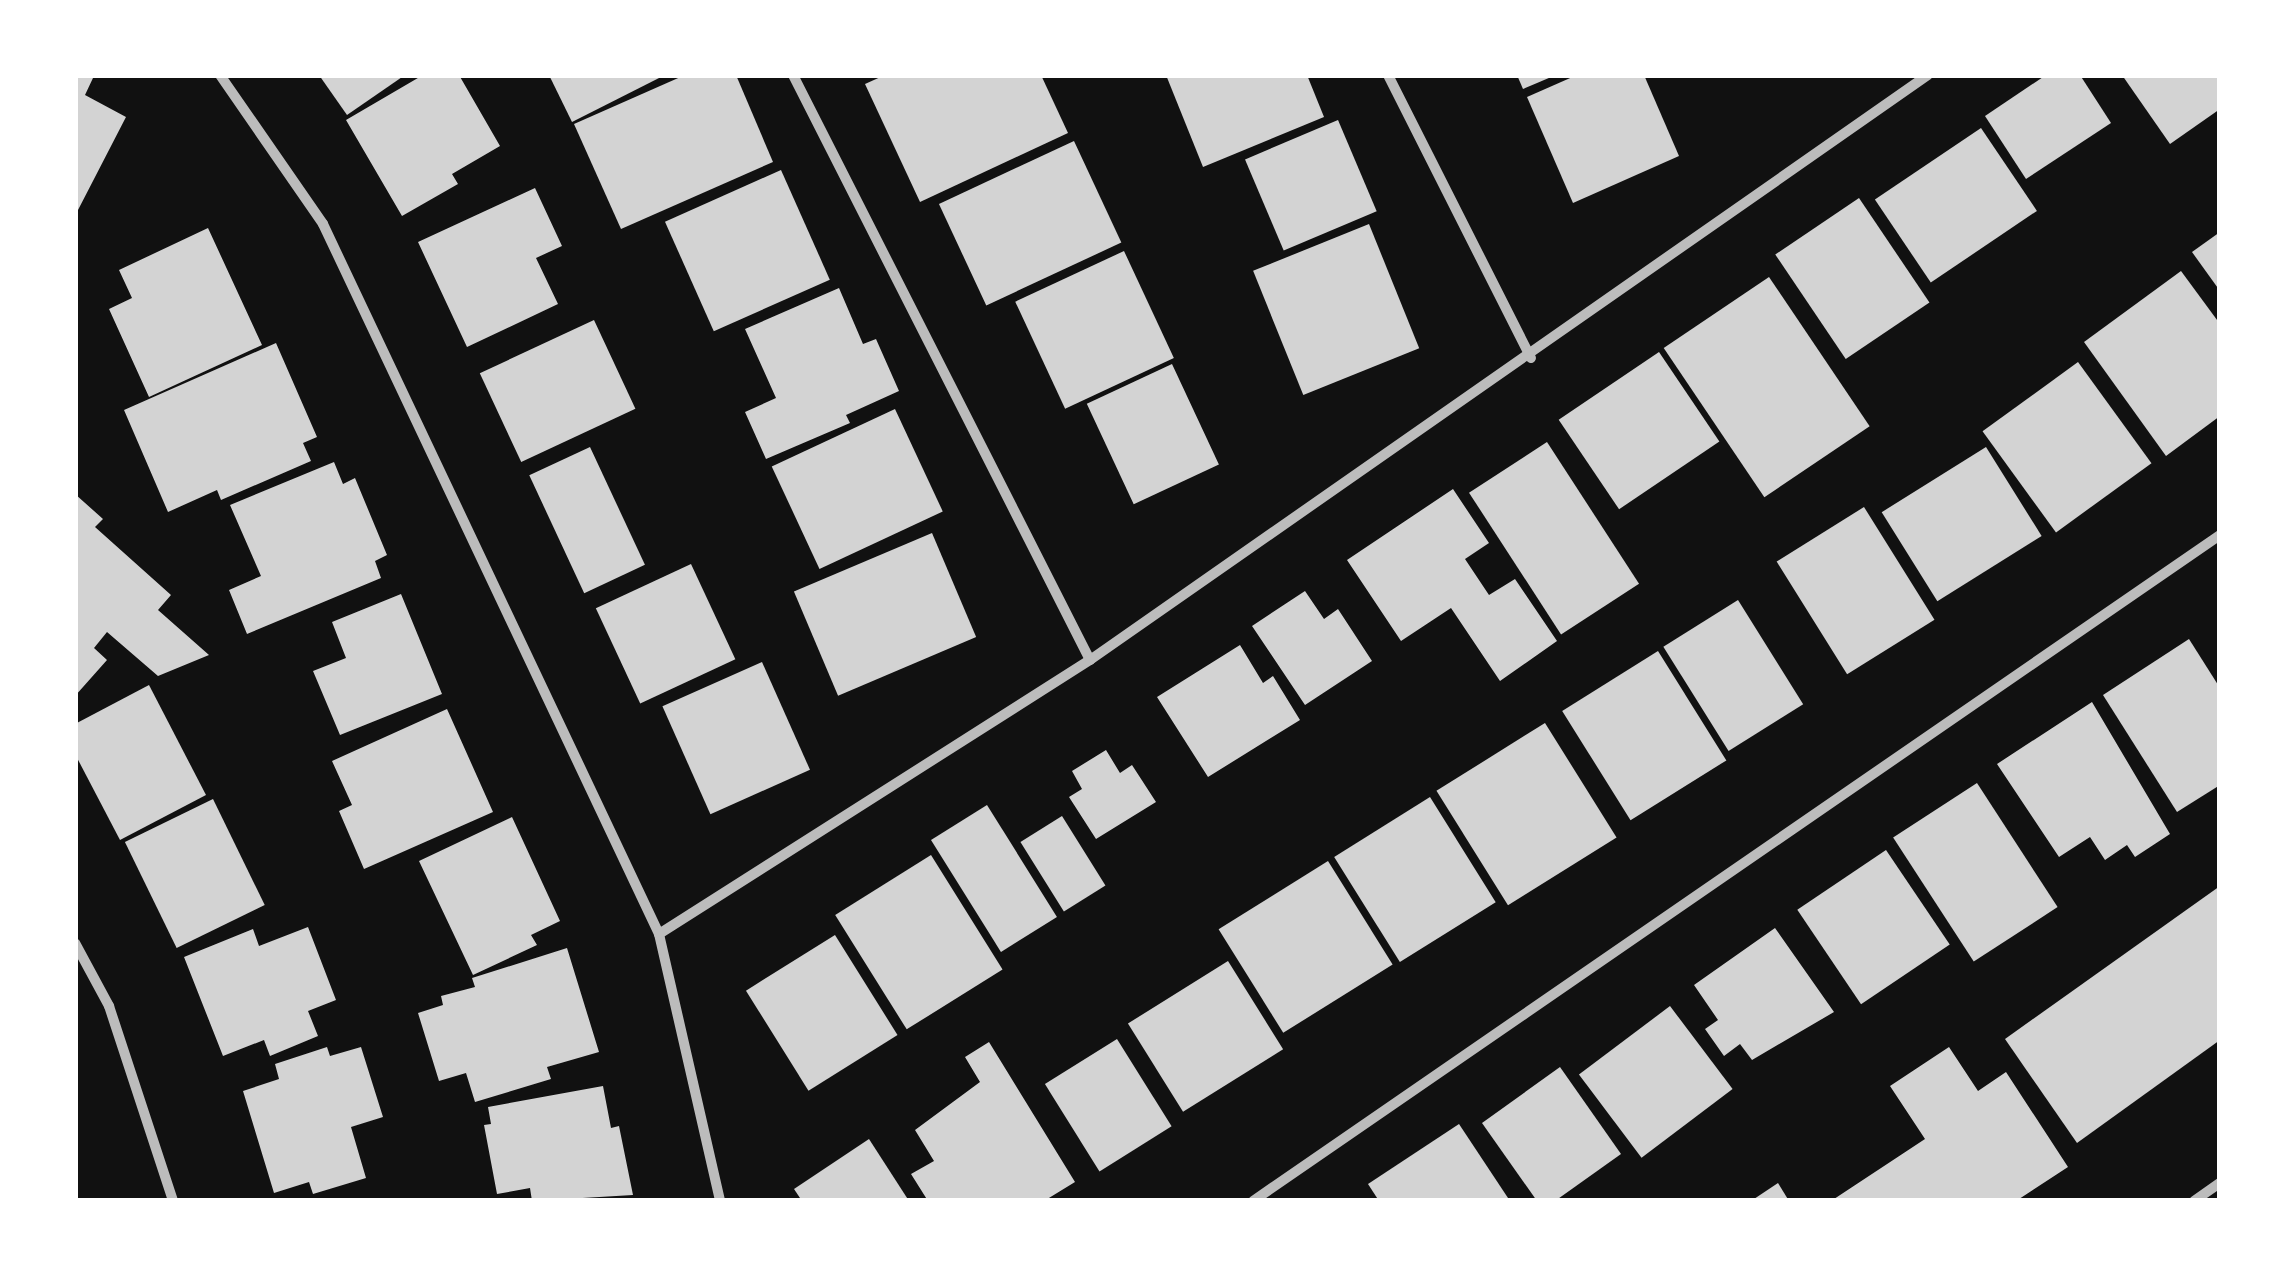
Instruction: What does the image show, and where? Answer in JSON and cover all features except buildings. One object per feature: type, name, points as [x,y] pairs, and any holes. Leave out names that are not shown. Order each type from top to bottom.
[{"type":"street","points":[[220,75],[322,224],[659,934],[720,1201]]},
{"type":"street","points":[[793,75],[1090,660]]},
{"type":"street","points":[[1388,75],[1531,358]]},
{"type":"street","points":[[659,934],[1090,660],[1531,358],[1928,75]]},
{"type":"street","points":[[1253,1201],[2220,535]]},
{"type":"street","points":[[75,943],[109,1006],[173,1201]]},
{"type":"street","points":[[2194,1201],[2220,1183]]}]
